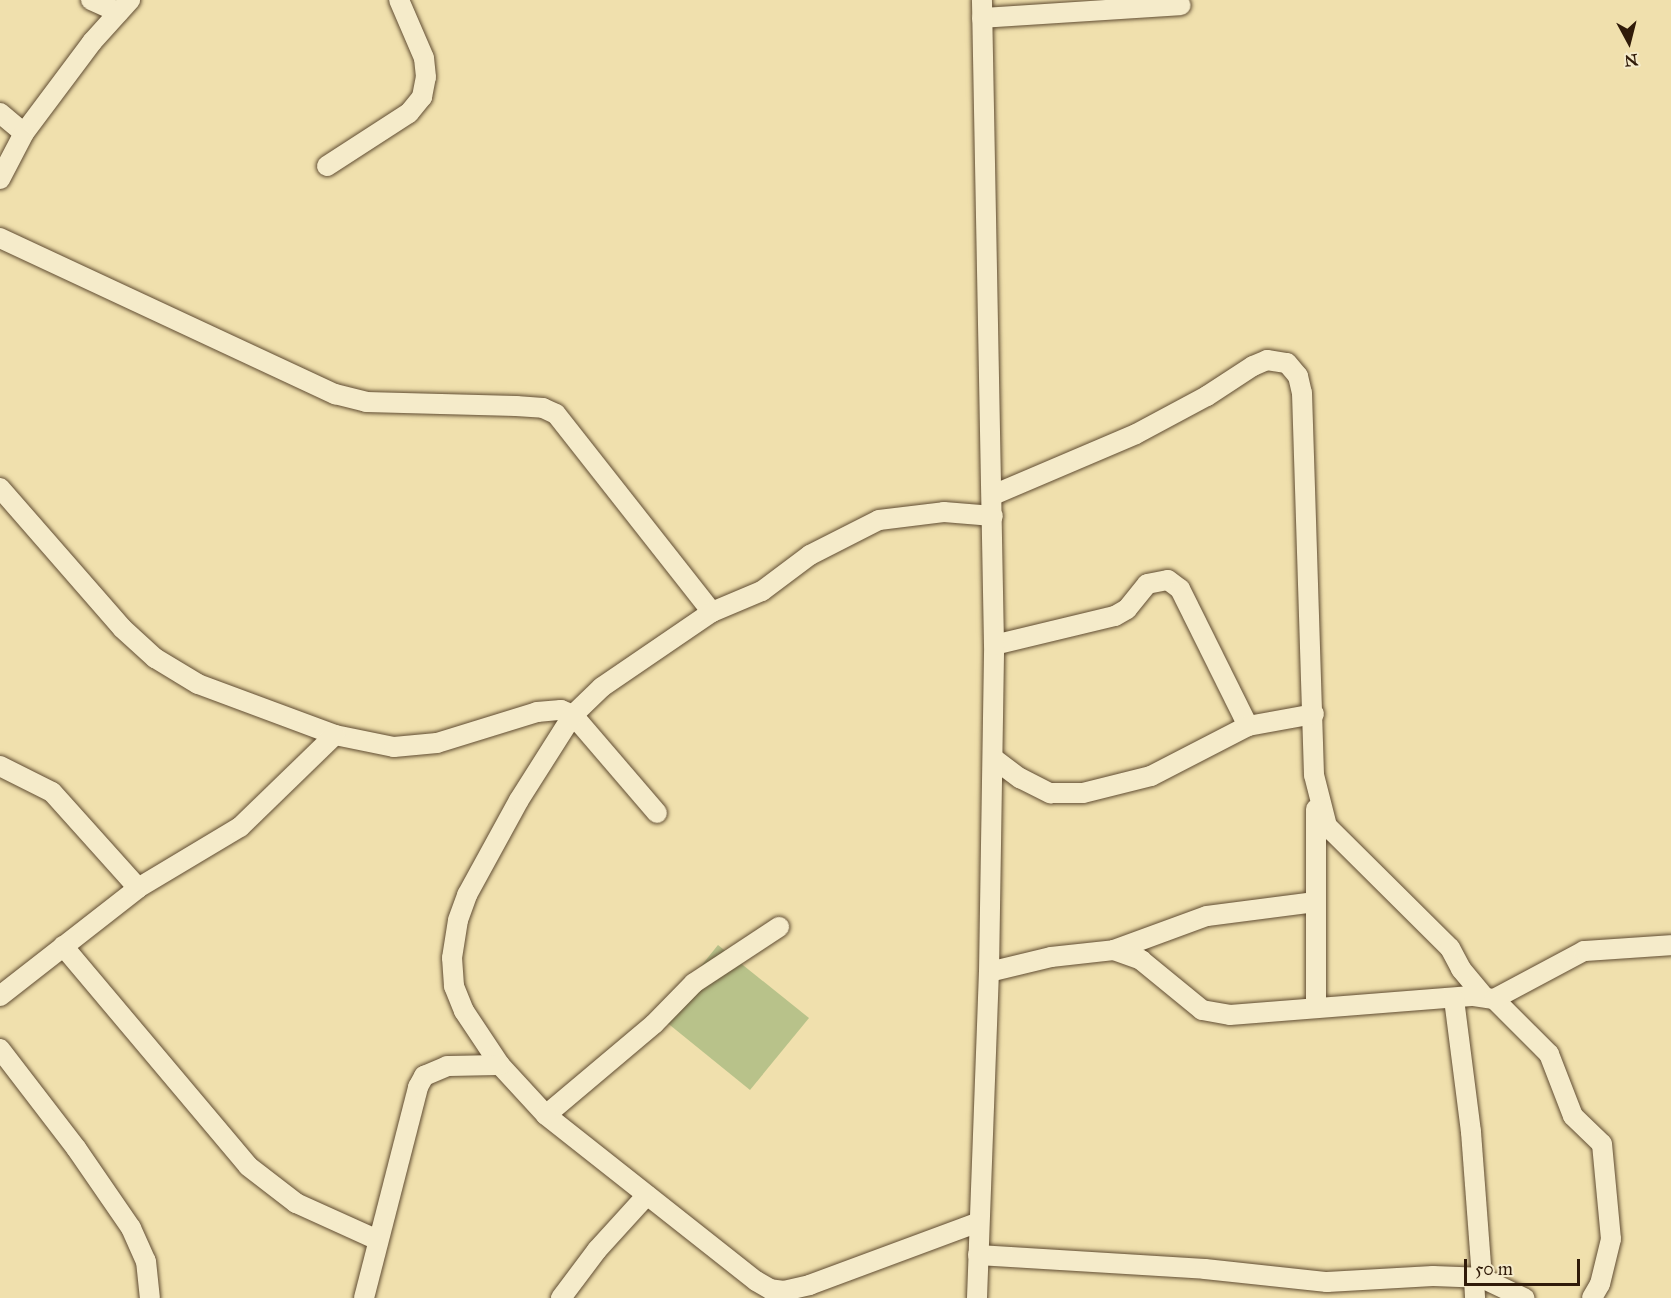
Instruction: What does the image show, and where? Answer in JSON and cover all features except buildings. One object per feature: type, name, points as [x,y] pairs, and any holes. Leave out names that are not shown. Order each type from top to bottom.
[{"type":"street","points":[[0,179],[24,133],[124,6],[91,0]]},
{"type":"street","points":[[327,166],[409,113],[422,97],[426,77],[424,58],[399,0]]},
{"type":"street","points":[[977,1298],[989,972],[994,645],[993,495],[982,9],[1180,5]]},
{"type":"street","points":[[0,113],[24,133]]},
{"type":"street","points":[[0,238],[335,394],[366,402],[516,406],[543,408],[556,414],[712,612]]},
{"type":"street","points":[[993,495],[1136,434],[1207,396],[1253,366],[1267,360],[1287,363],[1299,376],[1302,393],[1317,792],[1316,1008]]},
{"type":"street","points":[[0,488],[122,628],[155,658],[198,684],[335,735],[369,744],[418,746],[550,709],[573,715],[657,813]]},
{"type":"street","points":[[980,1222],[810,1285],[784,1291],[756,1281],[546,1115],[500,1065],[464,1011],[454,986],[452,958],[458,920],[519,800],[573,715],[624,669],[712,612],[762,591],[810,555],[879,520],[944,512],[993,516]]},
{"type":"street","points":[[994,645],[1115,616],[1127,609],[1147,584],[1167,580],[1180,589],[1248,726]]},
{"type":"street","points":[[993,758],[1020,778],[1050,793],[1083,793],[1151,776],[1248,726],[1314,714]]},
{"type":"street","points":[[0,996],[138,888],[257,813],[335,735]]},
{"type":"street","points":[[0,766],[52,792],[138,888]]},
{"type":"street","points":[[1317,792],[1327,825],[1450,948],[1461,969],[1549,1054],[1570,1111],[1602,1144],[1611,1239],[1600,1284],[1592,1298]]},
{"type":"street","points":[[989,972],[1051,957],[1114,950],[1208,916],[1315,902]]},
{"type":"street","points":[[546,1115],[654,1024],[694,983],[779,927]]},
{"type":"street","points":[[1114,950],[1141,960],[1202,1011],[1230,1015],[1489,997],[1584,951],[1671,945]]},
{"type":"street","points":[[63,946],[248,1166],[296,1203],[378,1240]]},
{"type":"street","points":[[1454,999],[1471,1132],[1478,1278],[1475,1298]]},
{"type":"street","points":[[0,1049],[76,1148],[131,1228],[146,1261],[150,1298]]},
{"type":"street","points":[[364,1298],[424,1076],[447,1066],[500,1065]]},
{"type":"street","points":[[561,1298],[597,1250],[647,1195]]},
{"type":"street","points":[[978,1255],[1206,1269],[1327,1282],[1478,1278],[1524,1298]]},
{"type":"green space","points":[[718,945],[809,1018],[750,1090],[660,1017]]}]
